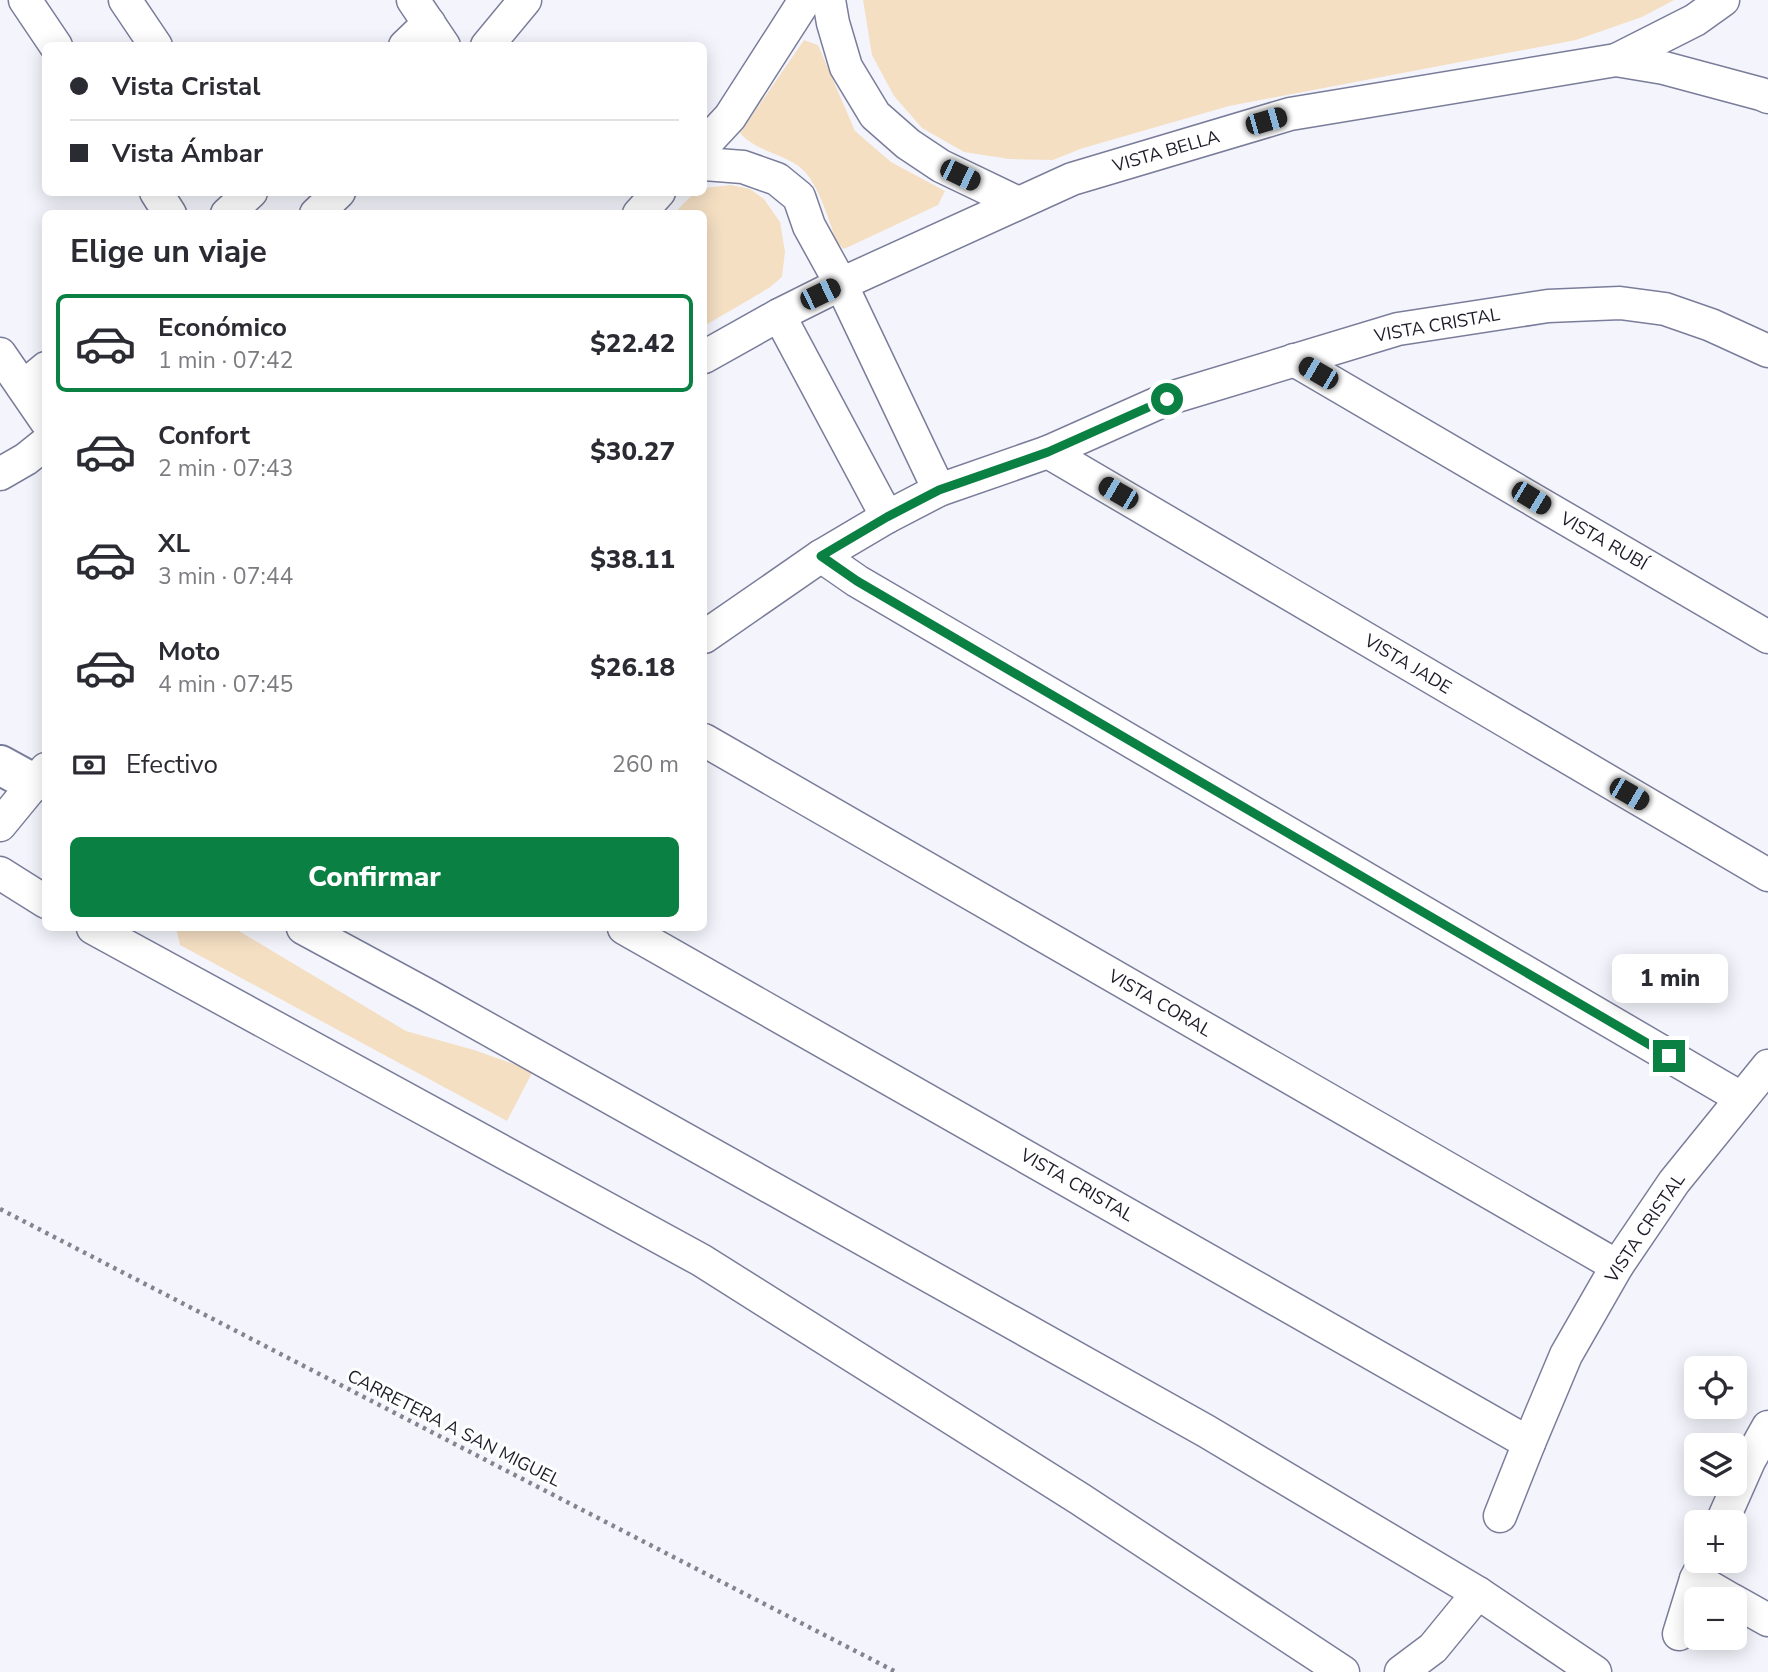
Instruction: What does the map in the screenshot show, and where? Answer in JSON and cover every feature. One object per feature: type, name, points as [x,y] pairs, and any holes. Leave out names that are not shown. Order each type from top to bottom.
[{"type":"street","points":[[25,0],[53,42]]},
{"type":"street","points":[[125,0],[153,42]]},
{"type":"street","points":[[490,42],[525,0]]},
{"type":"street","points":[[707,142],[730,117],[805,0]]},
{"type":"street","points":[[829,0],[846,67],[875,115],[908,144],[941,166],[1018,203]]},
{"type":"street","points":[[1616,60],[1695,20],[1723,0]]},
{"type":"street","points":[[409,42],[429,23]]},
{"type":"street","name":"VISTA BELLA","points":[[707,354],[841,284],[1072,178],[1290,114],[1616,60],[1664,68],[1768,97]]},
{"type":"street","points":[[707,164],[743,167],[777,179],[799,197],[809,226],[841,284],[939,490]]},
{"type":"street","points":[[232,210],[249,196]]},
{"type":"street","points":[[320,210],[335,196]]},
{"type":"street","points":[[643,210],[655,196]]},
{"type":"street","name":"VISTA CRISTAL","points":[[707,635],[821,556],[939,490],[1048,452],[1167,399],[1398,329],[1548,306],[1620,303],[1665,309],[1711,325],[1768,351]]},
{"type":"street","points":[[779,315],[887,517]]},
{"type":"street","points":[[0,354],[34,378],[42,407]]},
{"type":"street","name":"VISTA RUBÍ","points":[[1294,359],[1768,637]]},
{"type":"street","points":[[0,474],[42,446]]},
{"type":"street","name":"VISTA JADE","points":[[1048,452],[1768,875]]},
{"type":"street","points":[[821,556],[857,581],[1741,1098]]},
{"type":"street","name":"VISTA CORAL","points":[[707,742],[1617,1266]]},
{"type":"street","points":[[0,765],[41,780],[0,825]]},
{"type":"street","points":[[0,873],[42,898]]},
{"type":"street","points":[[98,931],[701,1260],[1080,1499],[1343,1672]]},
{"type":"street","points":[[309,931],[1206,1431],[1478,1593],[1595,1672]]},
{"type":"street","name":"VISTA CRISTAL","points":[[629,931],[1529,1443]]},
{"type":"street","name":"VISTA CRISTAL","points":[[1500,1516],[1566,1355],[1617,1266],[1674,1182],[1768,1066]]},
{"type":"street","points":[[1727,1510],[1768,1427]]},
{"type":"street","points":[[1679,1634],[1700,1573]]},
{"type":"street","points":[[1704,1573],[1719,1587]]},
{"type":"street","points":[[1401,1672],[1433,1648],[1478,1593]]},
{"type":"street","points":[[1747,1608],[1768,1620]]},
{"type":"path","name":"CARRETERA A SAN MIGUEL","points":[[0,1209],[896,1672]]},
{"type":"shaded area","points":[[863,0],[1674,0],[1642,17],[1576,40],[1229,106],[1080,149],[1053,160],[1009,159],[964,152],[922,128],[894,96],[872,55]]},
{"type":"shaded area","points":[[804,40],[818,45],[855,131],[891,162],[945,191],[938,205],[844,249],[837,243],[822,200],[804,171],[740,133]]},
{"type":"shaded area","points":[[731,185],[750,189],[764,199],[780,222],[785,252],[782,277],[769,288],[707,324],[707,210],[678,210],[693,196],[707,196],[707,188]]},
{"type":"shaded area","points":[[177,931],[239,931],[406,1031],[474,1050],[533,1071],[507,1121],[180,945]]},
{"type":"route","points":[[1167,399],[1048,452],[939,490],[821,556],[857,581],[1669,1056]]}]
